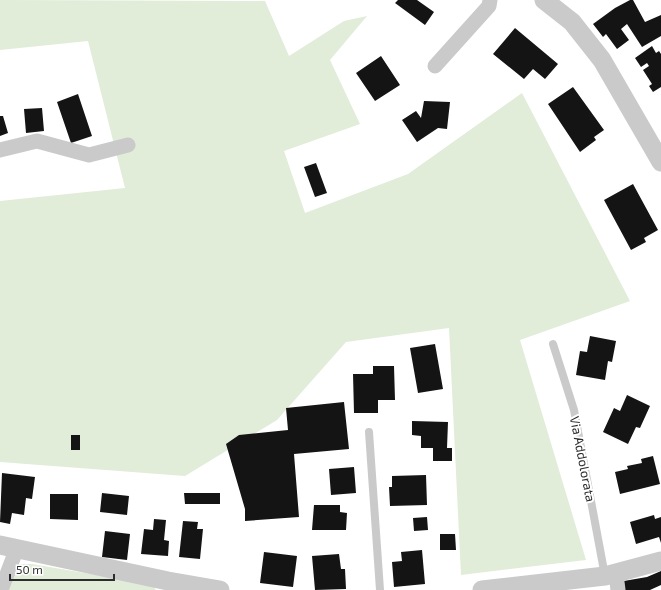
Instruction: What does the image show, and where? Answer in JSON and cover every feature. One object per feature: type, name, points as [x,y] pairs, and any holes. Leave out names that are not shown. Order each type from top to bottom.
[{"type":"street","points":[[435,66],[489,6],[490,0]]},
{"type":"street","points":[[544,0],[572,22],[602,60],[656,140],[661,162]]},
{"type":"street","points":[[0,150],[37,141],[89,155],[128,145]]},
{"type":"street","points":[[1,590],[8,547],[168,586],[220,590]]},
{"type":"street","points":[[482,590],[613,580],[661,561]]},
{"type":"lane","name":"Via Addolorata","points":[[552,344],[574,410],[613,580]]},
{"type":"lane","points":[[369,432],[380,590]]},
{"type":"green space","points":[[0,0],[265,1],[289,56],[344,21],[367,16],[330,60],[360,124],[284,151],[305,213],[408,174],[522,93],[630,301],[520,340],[586,560],[461,575],[449,328],[346,342],[277,420],[185,476],[0,462],[0,201],[125,188],[88,41],[0,50]]},
{"type":"green space","points":[[20,564],[32,564],[137,582],[153,586],[156,590],[6,590],[15,567]]},
{"type":"building","points":[[398,0],[417,0],[434,12],[425,25],[395,3]]},
{"type":"building","points":[[630,0],[633,0],[645,22],[661,15],[661,36],[642,47],[627,24],[621,29],[629,40],[617,49],[606,34],[603,37],[593,24],[615,8]]},
{"type":"building","points":[[515,28],[558,64],[545,79],[533,69],[524,79],[493,54]]},
{"type":"building","points":[[652,46],[656,53],[659,51],[661,54],[661,87],[653,92],[649,86],[652,84],[643,70],[649,66],[647,63],[641,67],[635,58]]},
{"type":"building","points":[[381,56],[400,85],[375,101],[356,73]]},
{"type":"building","points":[[573,87],[604,130],[594,137],[596,140],[580,152],[548,104]]},
{"type":"building","points":[[78,94],[92,136],[71,143],[57,102]]},
{"type":"building","points":[[424,101],[450,102],[447,129],[438,128],[417,142],[402,120],[416,111],[421,118]]},
{"type":"building","points":[[42,108],[44,131],[26,133],[24,109]]},
{"type":"building","points":[[0,116],[3,116],[8,133],[0,136]]},
{"type":"building","points":[[316,163],[327,193],[315,197],[304,167]]},
{"type":"building","points":[[633,184],[658,230],[644,238],[646,242],[631,250],[604,200]]},
{"type":"building","points":[[590,336],[616,341],[612,362],[608,361],[605,380],[576,375],[580,351],[587,352]]},
{"type":"building","points":[[435,344],[443,389],[418,393],[410,348]]},
{"type":"building","points":[[373,366],[394,366],[395,400],[378,400],[378,413],[354,413],[353,374],[373,374]]},
{"type":"building","points":[[627,395],[650,406],[640,428],[636,427],[628,444],[603,432],[614,408],[620,411]]},
{"type":"building","points":[[344,402],[349,449],[294,454],[299,517],[245,521],[245,509],[226,444],[239,435],[288,430],[286,408]]},
{"type":"building","points":[[412,421],[448,422],[447,448],[452,448],[452,461],[433,461],[433,448],[421,448],[421,436],[412,435]]},
{"type":"building","points":[[71,435],[80,435],[80,450],[71,450]]},
{"type":"building","points":[[653,456],[660,484],[620,494],[615,472],[628,469],[627,466],[642,463],[641,459]]},
{"type":"building","points":[[354,467],[356,493],[331,495],[329,469]]},
{"type":"building","points":[[2,473],[35,477],[32,499],[26,498],[24,515],[12,513],[10,524],[0,522]]},
{"type":"building","points":[[426,475],[427,505],[390,506],[389,487],[392,487],[392,476]]},
{"type":"building","points":[[102,493],[129,496],[127,515],[100,512]]},
{"type":"building","points":[[184,493],[220,493],[220,504],[185,504]]},
{"type":"building","points":[[50,494],[78,494],[78,520],[50,519]]},
{"type":"building","points":[[314,505],[340,505],[340,512],[347,513],[346,530],[312,530]]},
{"type":"building","points":[[654,515],[655,519],[661,517],[661,543],[659,537],[636,544],[630,522]]},
{"type":"building","points":[[427,517],[428,530],[414,531],[413,518]]},
{"type":"building","points":[[154,519],[166,520],[164,540],[169,541],[168,556],[141,554],[144,529],[153,530]]},
{"type":"building","points":[[183,521],[198,522],[197,529],[203,529],[200,559],[179,557]]},
{"type":"building","points":[[105,531],[130,534],[127,560],[102,557]]},
{"type":"building","points":[[440,534],[455,534],[456,550],[440,550]]},
{"type":"building","points":[[422,550],[425,584],[394,587],[392,562],[402,561],[401,552]]},
{"type":"building","points":[[264,552],[297,556],[293,587],[260,583]]},
{"type":"building","points":[[339,554],[341,569],[345,569],[346,589],[315,590],[312,556]]},
{"type":"building","points":[[661,571],[661,585],[650,590],[620,590],[618,582],[647,577]]}]
